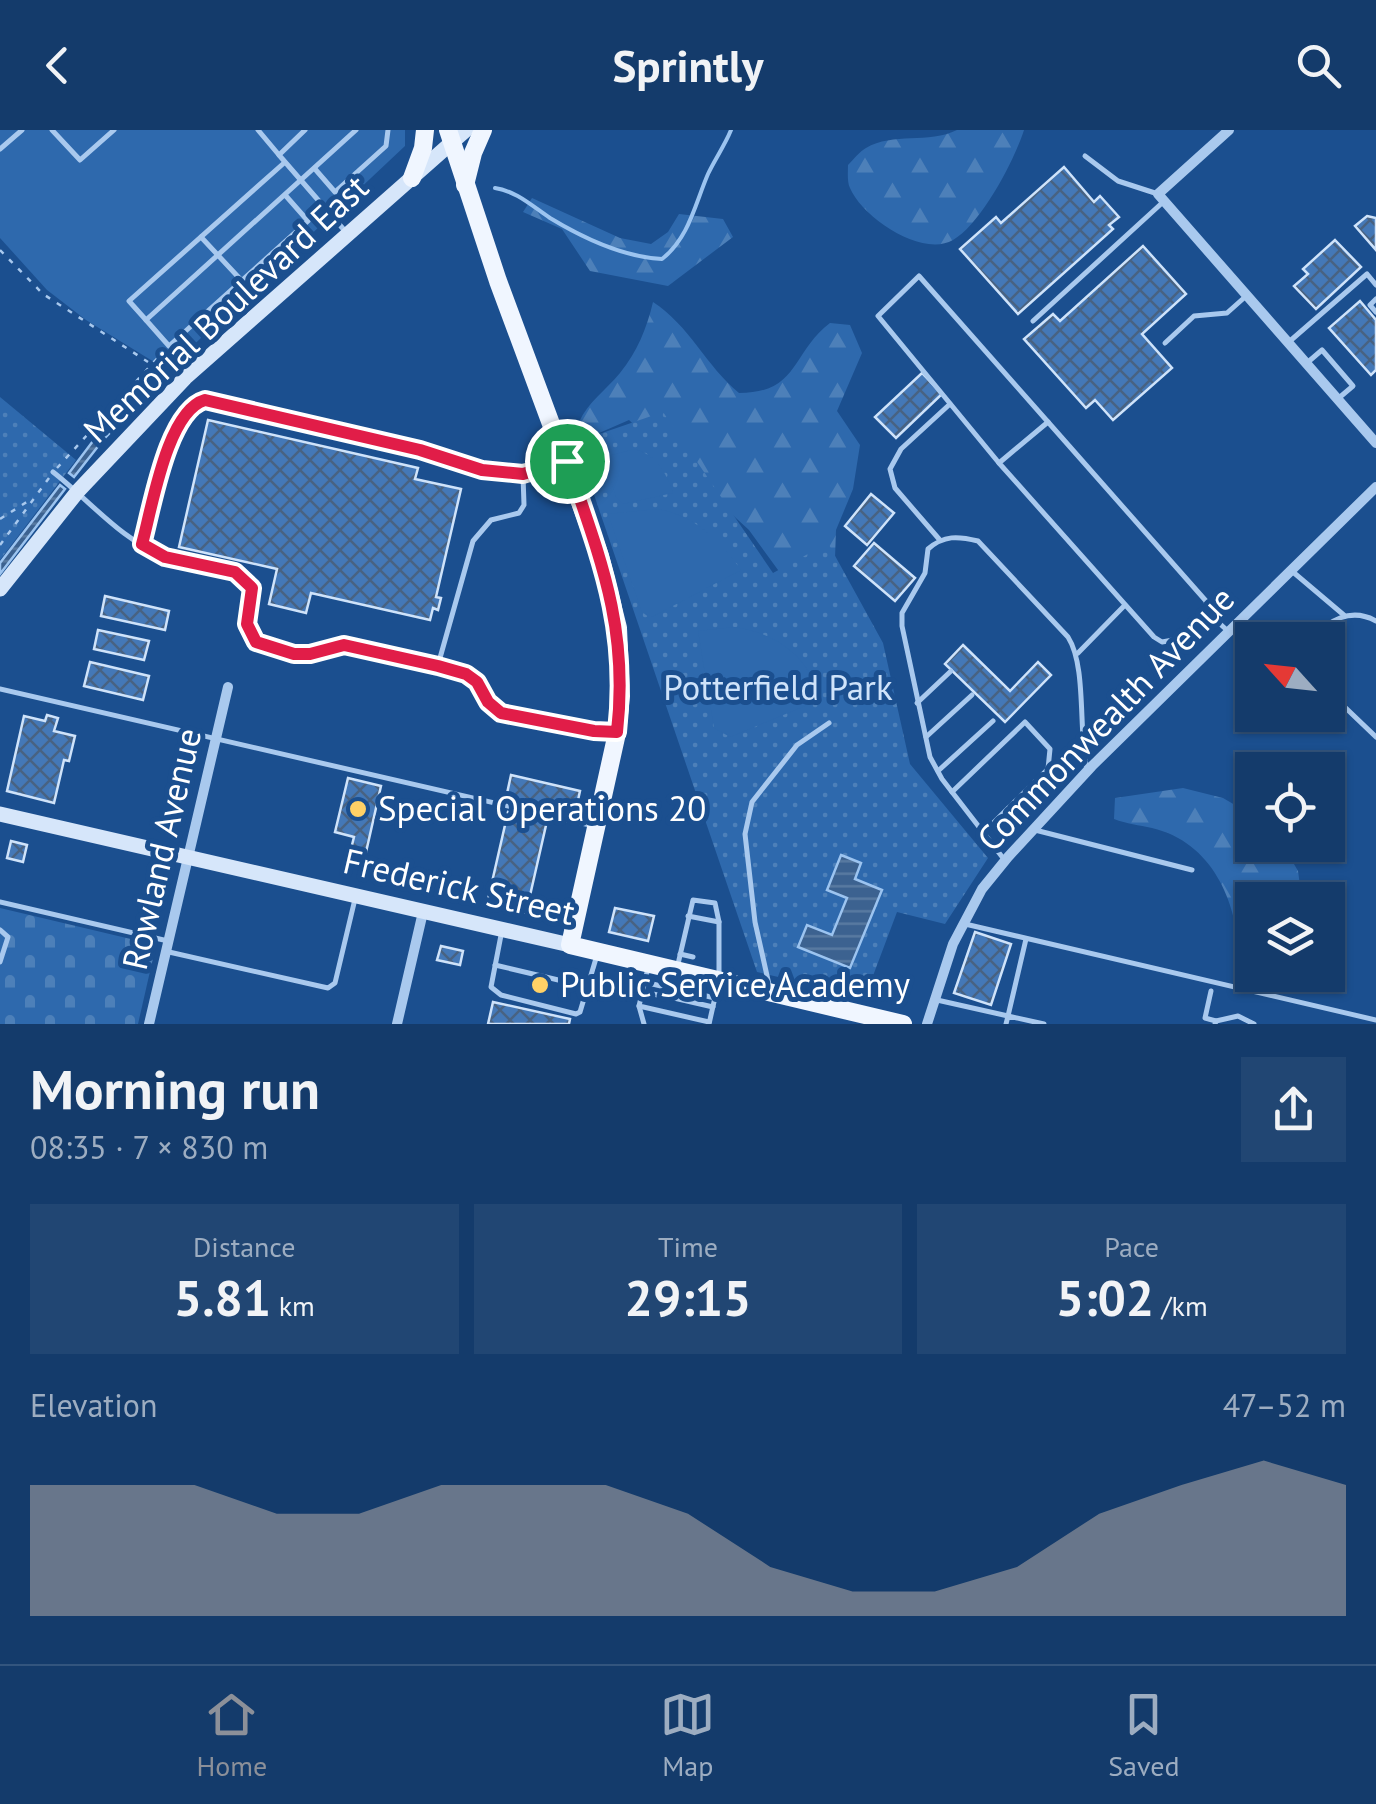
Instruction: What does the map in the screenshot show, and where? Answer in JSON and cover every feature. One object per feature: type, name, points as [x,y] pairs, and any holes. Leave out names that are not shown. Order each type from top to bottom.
[{"type":"main road","points":[[412,178],[425,130]]},
{"type":"main road","name":"Memorial Boulevard East","points":[[0,589],[78,492],[185,378],[412,178],[447,135],[466,130]]},
{"type":"main road","points":[[465,186],[470,160],[483,130]]},
{"type":"main road","points":[[447,135],[567,461],[611,593],[620,661],[617,732],[570,946]]},
{"type":"main road","name":"Frederick Street","points":[[0,814],[598,952],[646,974],[683,973],[770,992],[864,1019],[904,1024]]},
{"type":"street","points":[[1229,130],[1161,197],[1376,443]]},
{"type":"street","name":"Commonwealth Avenue","points":[[928,1024],[943,968],[962,924],[1005,860],[1087,772],[1376,487]]},
{"type":"street","name":"Rowland Avenue","points":[[153,1023],[167,946],[228,687]]},
{"type":"street","points":[[397,1024],[423,912]]},
{"type":"lane","points":[[0,149],[22,130]]},
{"type":"lane","points":[[52,130],[80,160],[114,130]]},
{"type":"lane","points":[[258,130],[348,233]]},
{"type":"lane","points":[[278,155],[306,130]]},
{"type":"lane","points":[[146,320],[356,130]]},
{"type":"lane","points":[[315,170],[335,192],[386,146],[388,130]]},
{"type":"lane","points":[[1033,321],[1161,197],[1118,181],[1085,156]]},
{"type":"lane","points":[[284,163],[129,301],[169,346],[308,221],[286,196]]},
{"type":"lane","points":[[202,236],[242,280]]},
{"type":"lane","points":[[1288,343],[1368,274],[1376,285]]},
{"type":"lane","points":[[1208,612],[1173,640],[1162,642],[999,463],[878,316],[919,276],[1206,601],[1208,612],[1229,632]]},
{"type":"lane","points":[[1165,343],[1194,316],[1227,313],[1247,296]]},
{"type":"lane","points":[[1376,299],[1370,306],[1376,312]]},
{"type":"lane","points":[[1306,363],[1322,350],[1354,386],[1337,399]]},
{"type":"lane","points":[[142,544],[177,426],[196,403],[205,400],[420,450],[482,470],[523,474],[567,461]]},
{"type":"lane","points":[[939,540],[895,488],[890,469],[900,449],[950,404]]},
{"type":"lane","points":[[999,463],[1048,422]]},
{"type":"lane","points":[[53,472],[142,544],[165,557],[242,575],[252,588],[247,624],[256,642],[294,654],[344,645],[438,666],[466,674],[477,682],[488,702],[501,713],[617,732]]},
{"type":"lane","points":[[438,666],[472,541],[492,520],[519,514],[524,505],[523,474]]},
{"type":"lane","points":[[1005,860],[930,757],[918,703],[902,613],[924,573],[928,549],[939,540],[958,536],[978,541],[1068,637],[1078,653],[1082,748],[1087,772]]},
{"type":"lane","points":[[1291,570],[1345,616]]},
{"type":"lane","points":[[1078,653],[1125,605]]},
{"type":"lane","points":[[1328,622],[1362,614],[1376,621]]},
{"type":"lane","points":[[918,703],[950,671]]},
{"type":"lane","points":[[0,689],[598,826]]},
{"type":"lane","points":[[926,738],[972,695]]},
{"type":"lane","points":[[1345,707],[1376,737]]},
{"type":"lane","points":[[938,771],[994,721]]},
{"type":"lane","points":[[952,792],[1025,722],[1050,749],[1048,769],[983,832]]},
{"type":"lane","points":[[770,992],[755,922],[745,834],[752,802],[797,745],[828,723]]},
{"type":"lane","points":[[1033,830],[1192,870]]},
{"type":"lane","points":[[0,902],[333,987],[355,896]]},
{"type":"lane","points":[[638,1006],[709,1023],[718,981],[716,904],[693,900],[682,944],[683,973]]},
{"type":"lane","points":[[688,916],[719,922]]},
{"type":"lane","points":[[962,924],[1376,1020]]},
{"type":"lane","points":[[686,927],[699,929]]},
{"type":"lane","points":[[0,930],[8,937],[0,962]]},
{"type":"lane","points":[[502,930],[491,988],[494,993],[576,1014],[580,1012],[598,952]]},
{"type":"lane","points":[[1006,1024],[1026,938]]},
{"type":"lane","points":[[682,944],[695,948]]},
{"type":"lane","points":[[710,950],[719,953]]},
{"type":"lane","points":[[708,960],[718,981]]},
{"type":"lane","points":[[495,965],[588,987]]},
{"type":"lane","points":[[644,1024],[638,1006],[646,974],[661,986]]},
{"type":"lane","points":[[1211,991],[1205,1018],[1254,1024]]},
{"type":"lane","points":[[642,992],[658,995]]},
{"type":"lane","points":[[674,998],[713,1007]]},
{"type":"lane","points":[[934,1000],[1044,1024]]},
{"type":"path","points":[[0,250],[43,294],[149,363]]},
{"type":"path","points":[[0,546],[53,472],[149,363],[169,346]]},
{"type":"path","points":[[0,519],[39,493]]},
{"type":"green space","points":[[0,130],[405,130],[405,146],[167,370],[86,320],[47,290],[0,238]]},
{"type":"green space","points":[[957,130],[1024,130],[1005,174],[985,206],[953,240],[926,244],[894,232],[867,211],[849,186],[848,165],[864,149],[888,140]]},
{"type":"green space","points":[[532,198],[620,238],[651,244],[668,232],[679,214],[723,219],[733,237],[668,286],[590,271],[562,229],[523,212]]},
{"type":"green space","points":[[653,302],[677,322],[739,393],[759,391],[784,379],[830,323],[850,325],[862,353],[837,411],[860,445],[853,489],[836,530],[833,614],[797,596],[749,530],[629,420],[590,437],[579,422],[631,357]]},
{"type":"green space","points":[[0,397],[76,460],[0,560]]},
{"type":"green space","name":"Potterfield Park","points":[[663,412],[773,573],[828,543],[883,643],[910,764],[988,858],[945,924],[897,912],[865,997],[757,972],[576,442]]},
{"type":"green space","points":[[635,449],[660,466],[673,493],[623,504],[616,497],[604,457]]},
{"type":"green space","points":[[656,509],[682,516],[704,530],[741,570],[650,618],[642,612],[608,514]]},
{"type":"green space","points":[[735,627],[765,635],[789,650],[808,671],[822,699],[730,737],[714,728],[698,631]]},
{"type":"green space","points":[[1183,788],[1223,798],[1235,805],[1235,862],[1293,862],[1300,882],[1235,882],[1235,925],[1226,895],[1205,860],[1173,835],[1114,819],[1115,798]]},
{"type":"green space","points":[[0,908],[156,945],[138,1024],[0,1024]]},
{"type":"shaded area","points":[[161,369],[167,374],[103,440],[74,477],[69,473],[99,433]]},
{"type":"shaded area","points":[[60,485],[65,489],[0,574],[0,563]]},
{"type":"shaded area","points":[[841,855],[861,863],[855,879],[882,890],[850,968],[798,947],[807,925],[832,935],[847,898],[827,890]]},
{"type":"building","points":[[1064,167],[1094,202],[1100,196],[1119,217],[1109,225],[1113,229],[1018,314],[960,249],[996,217],[1001,223]]},
{"type":"building","points":[[1367,216],[1376,218],[1376,250],[1355,226]]},
{"type":"building","points":[[1335,240],[1361,267],[1316,309],[1294,286],[1308,274],[1303,269]]},
{"type":"building","points":[[1143,246],[1186,294],[1142,334],[1172,368],[1113,420],[1095,400],[1086,408],[1024,339],[1053,314],[1060,321]]},
{"type":"building","points":[[1360,301],[1376,320],[1376,370],[1371,375],[1329,328]]},
{"type":"building","points":[[922,373],[942,394],[896,438],[875,417]]},
{"type":"building","points":[[208,420],[418,468],[415,479],[461,489],[436,597],[441,598],[430,620],[311,593],[306,613],[269,604],[277,569],[179,547]]},
{"type":"building","points":[[871,494],[894,513],[867,545],[845,526]]},
{"type":"building","points":[[874,543],[915,578],[895,601],[854,566]]},
{"type":"building","points":[[105,596],[169,611],[165,630],[101,616]]},
{"type":"building","points":[[98,630],[149,641],[144,660],[94,649]]},
{"type":"building","points":[[963,645],[1010,691],[1038,662],[1051,675],[1005,722],[945,664]]},
{"type":"building","points":[[90,662],[149,676],[143,700],[84,686]]},
{"type":"building","points":[[47,715],[58,718],[54,731],[75,736],[69,761],[64,760],[54,803],[7,791],[24,716],[45,721]]},
{"type":"building","points":[[511,775],[580,791],[575,814],[506,798]]},
{"type":"building","name":"Special Operations 20","points":[[348,778],[381,786],[364,861],[349,857],[354,837],[335,832]]},
{"type":"building","points":[[508,812],[547,821],[526,913],[487,904]]},
{"type":"building","points":[[11,841],[27,845],[23,862],[7,858]]},
{"type":"building","points":[[615,908],[654,916],[648,941],[609,932]]},
{"type":"building","points":[[975,932],[1011,944],[991,1005],[954,993]]},
{"type":"building","points":[[441,946],[463,951],[460,965],[437,960]]},
{"type":"building","points":[[493,1002],[570,1019],[569,1024],[488,1024]]},
{"type":"waterway","points":[[495,188],[517,196],[604,245],[662,259],[685,231],[731,130]]},
{"type":"place","name":"Special Operations 20","points":[[358,809]]},
{"type":"place","name":"Public Service Academy","points":[[540,985]]},
{"type":"route","points":[[205,400],[420,450],[482,470],[523,474],[567,461],[600,556],[618,628],[621,696],[617,732],[501,713],[488,702],[477,682],[466,674],[438,666],[344,645],[294,654],[256,642],[247,624],[252,588],[242,575],[165,557],[142,544],[177,426],[196,403],[205,400]]}]
